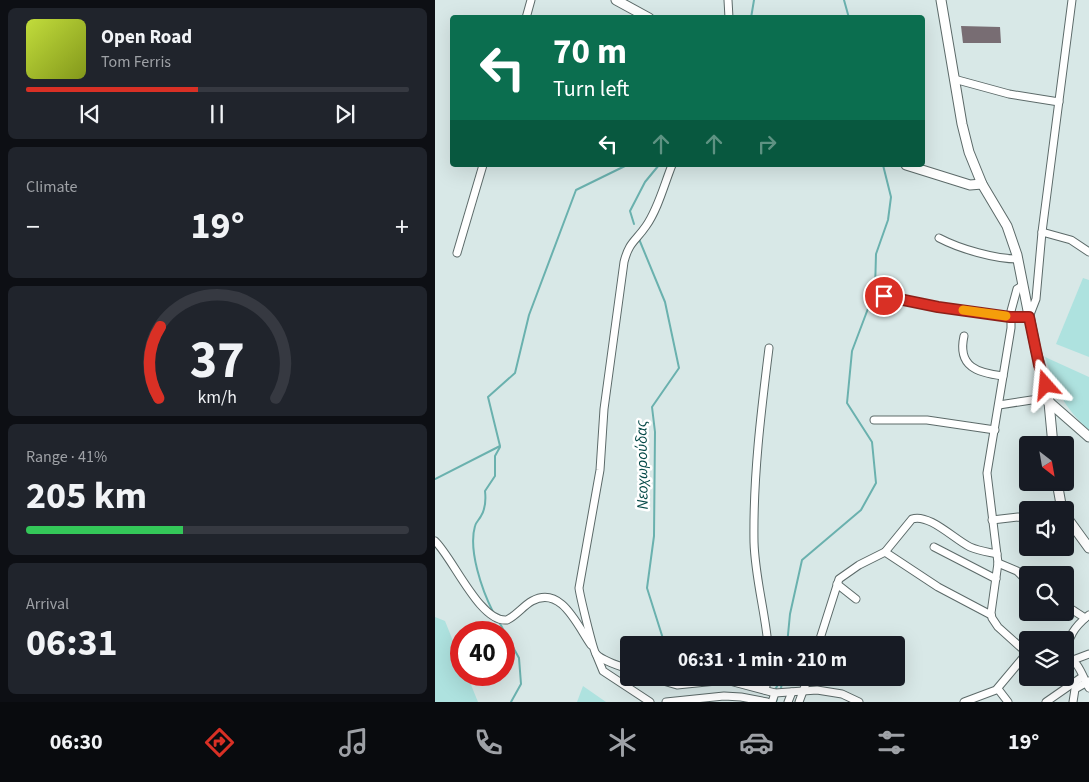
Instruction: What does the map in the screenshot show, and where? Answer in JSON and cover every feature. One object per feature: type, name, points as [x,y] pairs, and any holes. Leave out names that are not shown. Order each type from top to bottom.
[{"type":"street","points":[[527,15],[531,0]]},
{"type":"street","points":[[616,0],[644,15]]},
{"type":"street","points":[[728,0],[729,15]]},
{"type":"street","points":[[941,0],[966,144],[982,184],[1007,226],[1018,259],[1039,365],[1047,388],[1052,436]]},
{"type":"street","points":[[1029,317],[1036,299],[1042,232],[1073,0]]},
{"type":"street","points":[[954,79],[1009,94],[1059,102]]},
{"type":"street","points":[[457,253],[482,167]]},
{"type":"street","points":[[594,650],[579,588],[600,470],[605,400],[624,262],[627,249],[645,227],[653,213],[671,167]]},
{"type":"street","points":[[912,167],[971,185],[982,184]]},
{"type":"street","points":[[1042,232],[1071,240],[1089,252]]},
{"type":"street","points":[[939,238],[969,249],[1004,258],[1018,259]]},
{"type":"street","points":[[991,615],[997,554],[987,473],[1011,328],[1010,317],[1017,289],[1023,285]]},
{"type":"street","points":[[884,296],[938,307],[1010,317],[1029,317]]},
{"type":"street","points":[[964,336],[963,346],[967,362],[972,368],[988,374],[1003,376]]},
{"type":"street","points":[[767,636],[756,569],[754,524],[757,452],[769,348]]},
{"type":"street","points":[[999,405],[1038,399],[1049,402],[1089,437]]},
{"type":"street","points":[[874,420],[927,420],[995,430]]},
{"type":"street","points":[[992,520],[1019,517]]},
{"type":"street","points":[[821,636],[839,579],[885,552],[910,520],[915,518],[923,519],[972,548],[997,554]]},
{"type":"street","points":[[1074,527],[1089,548]]},
{"type":"street","points":[[435,541],[491,616],[507,620],[537,598],[545,596],[553,598],[562,603],[570,613],[594,650],[603,671],[651,702]]},
{"type":"street","points":[[934,547],[996,579]]},
{"type":"street","points":[[885,552],[938,587],[991,615],[998,626],[1019,646]]},
{"type":"street","points":[[997,563],[1019,573]]},
{"type":"street","points":[[837,584],[856,599]]},
{"type":"street","points":[[1073,631],[1087,616],[1074,610]]},
{"type":"street","points":[[594,650],[620,664]]},
{"type":"street","points":[[1074,657],[1089,654]]},
{"type":"street","points":[[964,702],[993,693],[1019,663]]},
{"type":"street","points":[[1074,666],[1086,682]]},
{"type":"street","points":[[1047,702],[1086,682]]},
{"type":"street","points":[[1073,702],[1075,689],[1086,682]]},
{"type":"street","points":[[752,686],[775,693],[817,690],[842,694],[859,702]]},
{"type":"street","points":[[765,690],[766,686]]},
{"type":"street","points":[[799,702],[805,686]]},
{"type":"street","points":[[998,689],[1009,702]]},
{"type":"street","points":[[788,702],[792,692]]},
{"type":"street","points":[[772,702],[775,693]]},
{"type":"street","points":[[666,702],[724,696],[767,702]]},
{"type":"shaded area","points":[[1083,278],[1089,280],[1089,357],[1056,344]]},
{"type":"shaded area","points":[[1045,357],[1089,377],[1089,430],[1073,414],[1061,397]]},
{"type":"shaded area","points":[[435,617],[445,621],[450,634],[450,686],[471,686],[478,702],[435,702]]},
{"type":"shaded area","points":[[583,686],[606,702],[577,702]]},
{"type":"building","points":[[961,26],[1000,27],[1001,43],[963,43]]},
{"type":"waterway","name":"Νεοχωρούδας","points":[[752,15],[754,0]]},
{"type":"waterway","name":"Νεοχωρούδας","points":[[844,0],[848,15]]},
{"type":"waterway","name":"Νεοχωρούδας","points":[[435,479],[500,446],[488,397],[515,373],[529,315],[576,190],[623,167]]},
{"type":"waterway","name":"Νεοχωρούδας","points":[[634,224],[630,211],[645,182],[657,167]]},
{"type":"waterway","name":"Νεοχωρούδας","points":[[788,636],[790,614],[802,560],[861,510],[876,483],[872,442],[847,403],[852,351],[875,290],[876,254],[888,220],[891,197],[884,167]]},
{"type":"waterway","name":"Νεοχωρούδας","points":[[639,239],[665,302],[679,368],[652,407],[655,432],[654,536],[647,588],[662,636]]},
{"type":"waterway","points":[[493,612],[477,570],[473,536],[475,525],[485,507],[485,491],[495,476],[495,456],[500,447]]},
{"type":"waterway","points":[[498,620],[519,658],[521,684],[511,702]]},
{"type":"slow traffic","points":[[963,310],[1006,316]]},
{"type":"route","points":[[884,296],[938,307],[1010,317],[1029,317],[1039,365],[1046,385]]}]
